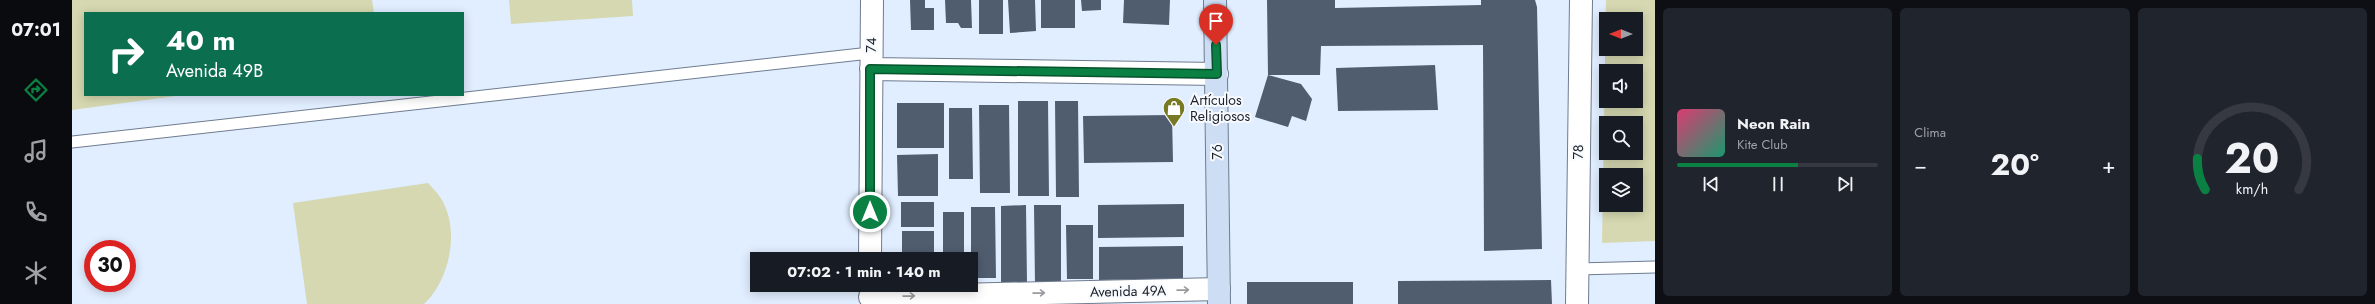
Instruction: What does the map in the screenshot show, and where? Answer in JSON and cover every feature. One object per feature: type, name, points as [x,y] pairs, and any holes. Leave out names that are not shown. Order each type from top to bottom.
[{"type":"street","name":"74","points":[[870,252],[870,61],[872,0]]},
{"type":"street","name":"76","points":[[1215,0],[1219,297]]},
{"type":"street","name":"78","points":[[1577,304],[1581,0]]},
{"type":"street","points":[[870,61],[1217,74]]},
{"type":"street","name":"Avenida 49A","points":[[870,295],[1219,297]]},
{"type":"lane","points":[[72,142],[870,61]]},
{"type":"lane","points":[[1577,269],[1655,267]]},
{"type":"green space","points":[[72,0],[372,0],[374,12],[84,12],[84,96],[176,96],[72,110]]},
{"type":"green space","points":[[509,0],[632,0],[633,16],[511,24]]},
{"type":"green space","points":[[1606,0],[1655,0],[1655,241],[1602,243],[1603,212],[1643,212],[1643,168],[1603,168],[1603,160],[1643,160],[1643,116],[1604,116],[1604,108],[1643,108],[1643,64],[1605,64],[1605,56],[1643,56],[1643,12],[1606,12]]},
{"type":"green space","points":[[428,183],[439,195],[446,210],[450,223],[451,238],[450,253],[446,268],[433,294],[424,304],[307,304],[293,203]]},
{"type":"building","points":[[910,0],[925,0],[925,8],[934,8],[934,30],[911,30]]},
{"type":"building","points":[[945,0],[971,0],[972,28],[961,28],[958,23],[946,23]]},
{"type":"building","points":[[979,0],[1003,0],[1003,34],[979,34]]},
{"type":"building","points":[[1008,0],[1035,0],[1036,31],[1010,33]]},
{"type":"building","points":[[1041,0],[1075,0],[1075,28],[1041,28]]},
{"type":"building","points":[[1081,0],[1101,0],[1101,10],[1082,11]]},
{"type":"building","points":[[1124,0],[1170,0],[1169,25],[1123,23]]},
{"type":"building","points":[[1267,0],[1335,0],[1335,8],[1481,5],[1481,0],[1535,0],[1537,7],[1542,249],[1484,251],[1483,45],[1321,46],[1320,75],[1268,75]]},
{"type":"building","points":[[1435,65],[1438,110],[1338,111],[1336,68]]},
{"type":"building","points":[[1268,75],[1301,84],[1312,99],[1306,121],[1292,116],[1288,127],[1255,117]]},
{"type":"building","points":[[1018,101],[1048,101],[1049,196],[1018,196]]},
{"type":"building","points":[[1055,101],[1078,101],[1079,197],[1056,197]]},
{"type":"building","points":[[897,103],[944,103],[944,148],[897,148]]},
{"type":"building","points":[[979,105],[1009,105],[1010,193],[980,193]]},
{"type":"building","points":[[949,108],[972,108],[973,179],[949,179]]},
{"type":"building","points":[[1172,115],[1173,162],[1084,163],[1083,116]]},
{"type":"building","points":[[938,154],[938,196],[898,196],[897,155]]},
{"type":"building","points":[[901,202],[934,202],[934,227],[901,227]]},
{"type":"building","points":[[1184,204],[1184,237],[1098,238],[1098,205]]},
{"type":"building","points":[[1026,205],[1027,283],[1001,283],[1001,206]]},
{"type":"building","points":[[1034,205],[1061,205],[1061,284],[1035,284]]},
{"type":"building","points":[[971,207],[995,207],[996,278],[978,278],[978,252],[971,252]]},
{"type":"building","points":[[943,212],[964,212],[964,252],[943,252]]},
{"type":"building","points":[[1066,225],[1093,225],[1093,279],[1067,279]]},
{"type":"building","points":[[902,231],[934,231],[934,252],[902,252]]},
{"type":"building","points":[[1183,246],[1183,279],[1099,280],[1099,247]]},
{"type":"building","points":[[1551,280],[1552,304],[1398,304],[1398,281]]},
{"type":"building","points":[[1247,282],[1353,282],[1353,304],[1247,304]]},
{"type":"place","name":"Artículos Religiosos","points":[[1174,128]]},
{"type":"route","points":[[870,212],[870,69],[1217,74],[1216,45]]}]
